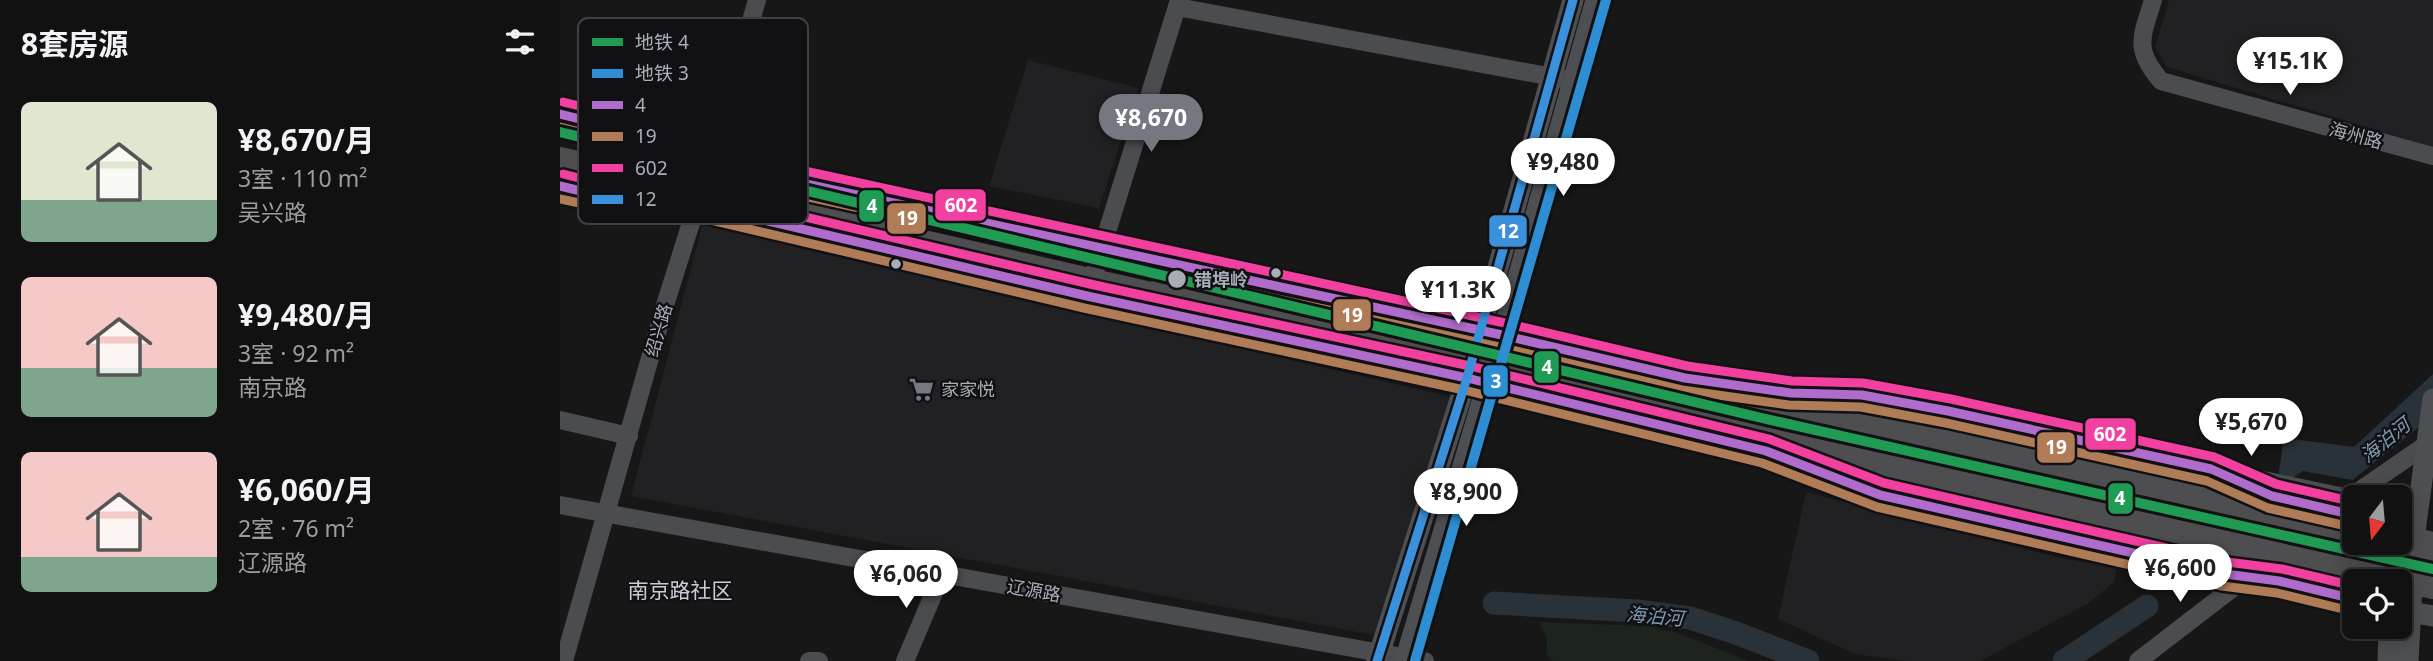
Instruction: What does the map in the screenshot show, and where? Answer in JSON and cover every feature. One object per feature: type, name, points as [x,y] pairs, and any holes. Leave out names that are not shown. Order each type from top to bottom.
[{"type":"highway","points":[[560,142],[578,146]]},
{"type":"highway","points":[[560,159],[578,163]]},
{"type":"highway","points":[[808,200],[2433,562]]},
{"type":"highway","points":[[808,216],[2433,587]]},
{"type":"highway","points":[[1791,393],[1850,410],[2342,512]]},
{"type":"highway","points":[[1766,451],[2342,582]]},
{"type":"main road","points":[[1378,657],[1467,378],[1573,0]]},
{"type":"main road","points":[[1412,660],[1596,0]]},
{"type":"main road","points":[[560,114],[578,118]]},
{"type":"main road","points":[[808,184],[1502,335],[1685,378],[1791,393],[1862,394],[2211,469],[2342,511]]},
{"type":"main road","points":[[560,186],[578,190]]},
{"type":"main road","points":[[781,224],[1087,296],[1467,378],[1766,451],[1880,495],[2225,574],[2279,581],[2342,596]]},
{"type":"main road","points":[[2408,661],[2415,608],[2416,534],[2422,477],[2430,441],[2433,399]]},
{"type":"main road","points":[[2422,477],[2433,497]]},
{"type":"main road","points":[[2403,569],[2416,534]]},
{"type":"main road","points":[[2388,661],[2389,639]]},
{"type":"street","name":"绍兴路","points":[[752,18],[757,0]]},
{"type":"street","name":"海州路","points":[[2153,0],[2141,43],[2147,64],[2161,81],[2433,156]]},
{"type":"street","points":[[1087,296],[1178,3],[1574,81]]},
{"type":"street","name":"绍兴路","points":[[564,661],[690,224]]},
{"type":"street","points":[[560,420],[629,436]]},
{"type":"street","points":[[2369,485],[2430,441]]},
{"type":"street","name":"辽源路","points":[[560,505],[1378,657],[1412,660]]},
{"type":"street","points":[[905,661],[942,574]]},
{"type":"street","points":[[2137,661],[2247,576]]},
{"type":"street","points":[[809,661],[819,661]]},
{"type":"shaded area","points":[[2169,0],[2433,0],[2433,147],[2167,67],[2155,47]]},
{"type":"shaded area","points":[[1028,60],[1138,88],[1099,208],[989,186]]},
{"type":"shaded area","points":[[703,224],[1451,397],[1379,636],[631,496]]},
{"type":"shaded area","points":[[1806,492],[2065,559],[2117,565],[2114,582],[2087,604],[1980,661],[1905,661],[1855,654],[1778,619]]},
{"type":"shaded area","points":[[1538,622],[1647,626],[1675,632],[1749,661],[1553,661],[1547,655],[1547,638]]},
{"type":"water","name":"海泊河","points":[[2433,374],[2433,416],[2346,485],[2342,485],[2341,489],[2278,478],[2284,438],[2354,447]]},
{"type":"pier","points":[[2303,471],[2357,481],[2352,485],[2342,485],[2342,492],[2285,483]]},
{"type":"waterway","name":"海泊河","points":[[1494,603],[1637,611],[1690,618],[1808,661]]},
{"type":"waterway","name":"海泊河","points":[[2064,661],[2147,606]]},
{"type":"metro line","name":"3","points":[[1415,661],[1606,0]]},
{"type":"metro line","name":"4","points":[[560,132],[578,136]]},
{"type":"metro line","name":"4","points":[[808,191],[1766,419],[2433,569]]},
{"type":"transit line","name":"12","points":[[1377,661],[1467,378],[1573,0]]},
{"type":"transit line","name":"602","points":[[563,102],[578,106]]},
{"type":"transit line","name":"4","points":[[560,114],[578,118]]},
{"type":"transit line","name":"19","points":[[560,127],[578,132]]},
{"type":"transit line","name":"602","points":[[808,172],[1505,323],[1687,366],[1792,381],[1863,383],[1951,399],[2214,457],[2276,484],[2342,499]]},
{"type":"transit line","name":"602","points":[[563,174],[578,178]]},
{"type":"transit line","name":"4","points":[[808,184],[1502,335],[1685,378],[1791,393],[1862,395],[1948,411],[2211,469],[2272,496],[2342,512]]},
{"type":"transit line","name":"4","points":[[560,186],[578,190]]},
{"type":"transit line","name":"19","points":[[808,197],[1499,347],[1682,390],[1789,405],[1861,407],[1946,423],[2207,481],[2268,508],[2342,525]]},
{"type":"transit line","name":"19","points":[[560,199],[578,203]]},
{"type":"transit line","name":"602","points":[[808,218],[1090,284],[1470,366],[1769,439],[1884,483],[2227,562],[2282,569],[2342,583]]},
{"type":"transit line","name":"19","points":[[728,224],[1084,308],[1464,390],[1762,463],[1877,507],[2222,586],[2277,593],[2342,609]]},
{"type":"transit line","name":"4","points":[[781,224],[1087,296],[1467,378],[1766,451],[1880,495],[2225,574],[2279,581],[2342,596]]},
{"type":"place","name":"错埠岭","points":[[1177,279]]},
{"type":"place","name":"家家悦","points":[[921,389]]},
{"type":"district","name":"南京路社区","points":[[680,590]]}]
